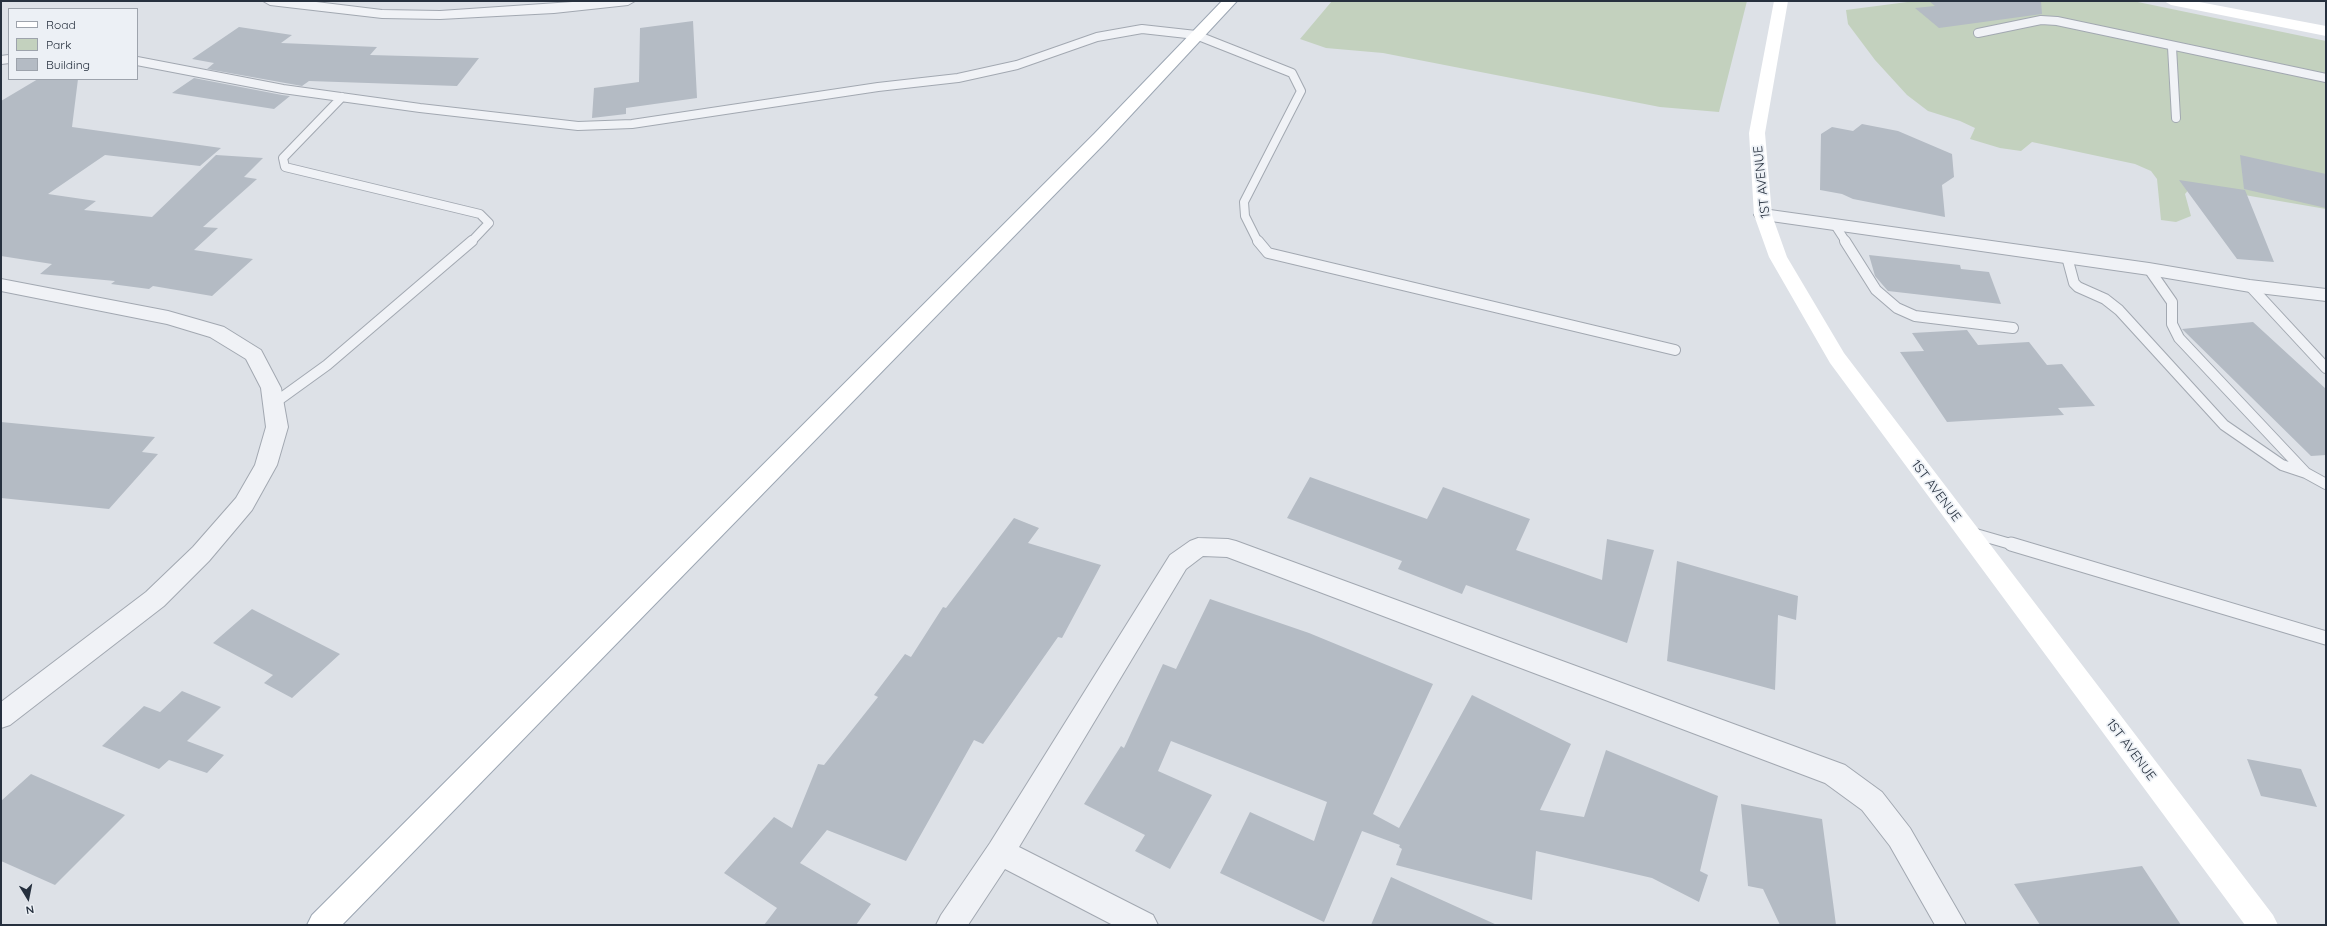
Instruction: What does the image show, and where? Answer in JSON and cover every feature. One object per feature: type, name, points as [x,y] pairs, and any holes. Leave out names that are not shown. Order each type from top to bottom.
[{"type":"street","points":[[270,1],[382,14],[440,15],[554,10],[628,1]]},
{"type":"street","points":[[322,925],[1089,149],[1230,1]]},
{"type":"street","name":"1ST AVENUE","points":[[1781,1],[1757,133],[1763,215],[1778,257],[1837,358],[2263,925]]},
{"type":"street","points":[[2171,1],[2326,31]]},
{"type":"street","points":[[1763,215],[2067,257],[2250,286],[2326,295]]},
{"type":"street","points":[[1,285],[168,318],[217,332],[254,355],[271,388],[277,427],[266,465],[244,504],[201,554],[155,599],[1,717]]},
{"type":"street","points":[[951,925],[1000,852],[1178,562],[1198,547],[1228,548],[1834,774],[1872,801],[1895,831],[1951,925]]},
{"type":"street","points":[[1000,852],[1143,925]]},
{"type":"lane","points":[[1978,34],[2041,20],[2056,21],[2172,47],[2326,78]]},
{"type":"lane","points":[[138,61],[283,89],[578,126],[632,124],[878,87],[958,78],[1017,65],[1097,37],[1142,30],[1196,35],[1292,73],[1298,82],[1301,91],[1298,102],[1244,202],[1246,216],[1255,238],[1268,253],[1675,350]]},
{"type":"lane","points":[[2172,47],[2176,118]]},
{"type":"lane","points":[[273,404],[332,360],[480,234],[489,223],[480,214],[286,167],[282,158],[342,97]]},
{"type":"lane","points":[[1835,225],[1876,290],[1896,308],[1915,316],[2013,328]]},
{"type":"lane","points":[[2067,257],[2074,282],[2078,287],[2105,299],[2120,310],[2224,425],[2282,465],[2306,473],[2326,484]]},
{"type":"lane","points":[[2149,269],[2172,302],[2172,324],[2179,338],[2306,473]]},
{"type":"lane","points":[[2250,286],[2326,368]]},
{"type":"lane","points":[[1965,530],[2326,638]]},
{"type":"green space","points":[[1332,1],[1747,1],[1719,112],[1660,107],[1383,53],[1326,48],[1300,39]]},
{"type":"green space","points":[[1915,1],[2133,1],[2326,41],[2326,209],[2192,186],[2185,194],[2191,216],[2176,222],[2161,220],[2157,179],[2151,171],[2135,164],[2032,142],[2021,151],[2000,148],[1970,139],[1975,128],[1960,121],[1928,111],[1907,95],[1875,60],[1848,24],[1846,10]]},
{"type":"building","points":[[1929,1],[2041,1],[2042,14],[1939,28],[1915,8],[1935,6]]},
{"type":"building","points":[[693,21],[697,98],[626,108],[626,114],[592,118],[594,88],[639,82],[640,28]]},
{"type":"building","points":[[239,27],[292,35],[281,43],[377,47],[370,55],[479,58],[457,86],[309,81],[302,86],[207,69],[214,63],[192,59]]},
{"type":"building","points":[[194,78],[290,96],[274,109],[172,93]]},
{"type":"building","points":[[36,80],[78,80],[72,127],[221,148],[200,166],[105,155],[48,194],[96,201],[84,210],[152,217],[216,155],[263,158],[244,177],[257,179],[203,227],[218,228],[194,250],[253,259],[212,296],[153,286],[149,289],[111,284],[115,281],[40,274],[52,264],[1,256],[1,101]]},
{"type":"building","points":[[1862,124],[1898,131],[1952,154],[1954,177],[1942,185],[1945,217],[1853,199],[1842,194],[1820,190],[1821,134],[1832,127],[1853,131]]},
{"type":"building","points":[[2240,155],[2326,174],[2326,208],[2244,189]]},
{"type":"building","points":[[2179,180],[2245,190],[2274,262],[2237,259]]},
{"type":"building","points":[[1869,255],[1960,265],[1961,269],[1989,272],[2001,304],[1888,291],[1875,276]]},
{"type":"building","points":[[2253,322],[2326,389],[2326,455],[2311,456],[2182,329]]},
{"type":"building","points":[[1967,330],[1978,345],[2029,342],[2047,365],[2062,364],[2095,406],[2058,408],[2064,415],[1947,422],[1900,352],[1924,351],[1912,333]]},
{"type":"building","points":[[1,422],[155,437],[142,452],[158,454],[109,509],[1,498]]},
{"type":"building","points":[[1310,477],[1427,519],[1443,487],[1530,519],[1516,550],[1602,580],[1607,539],[1654,550],[1627,643],[1466,585],[1462,594],[1398,569],[1402,561],[1287,518]]},
{"type":"building","points":[[1014,518],[1039,528],[1028,543],[1101,565],[1062,638],[1058,637],[983,744],[974,740],[906,861],[827,830],[800,863],[871,904],[856,925],[764,925],[777,908],[724,873],[774,817],[792,828],[818,764],[824,765],[878,697],[874,695],[905,654],[911,657],[943,607],[946,608]]},
{"type":"building","points":[[1677,561],[1798,596],[1796,620],[1778,615],[1775,690],[1667,661]]},
{"type":"building","points":[[1210,599],[1309,633],[1433,684],[1373,814],[1399,828],[1472,695],[1571,744],[1540,810],[1584,817],[1606,750],[1718,796],[1700,871],[1708,875],[1699,902],[1652,878],[1536,851],[1532,900],[1396,865],[1402,849],[1399,847],[1400,845],[1362,831],[1324,922],[1220,873],[1250,812],[1314,841],[1327,802],[1171,741],[1158,771],[1212,795],[1170,869],[1135,851],[1145,835],[1084,804],[1121,746],[1124,748],[1163,664],[1176,669]]},
{"type":"building","points":[[252,609],[340,654],[292,698],[264,683],[273,675],[213,643]]},
{"type":"building","points":[[182,691],[221,707],[187,741],[224,755],[207,773],[169,760],[159,769],[102,746],[144,706],[160,712]]},
{"type":"building","points":[[2247,759],[2301,769],[2317,807],[2261,796]]},
{"type":"building","points":[[31,774],[125,815],[55,885],[1,861],[1,801]]},
{"type":"building","points":[[1741,804],[1822,819],[1836,925],[1780,925],[1763,889],[1748,886]]},
{"type":"building","points":[[2142,866],[2181,925],[2040,925],[2014,884]]},
{"type":"building","points":[[1391,877],[1497,925],[1371,925]]}]
